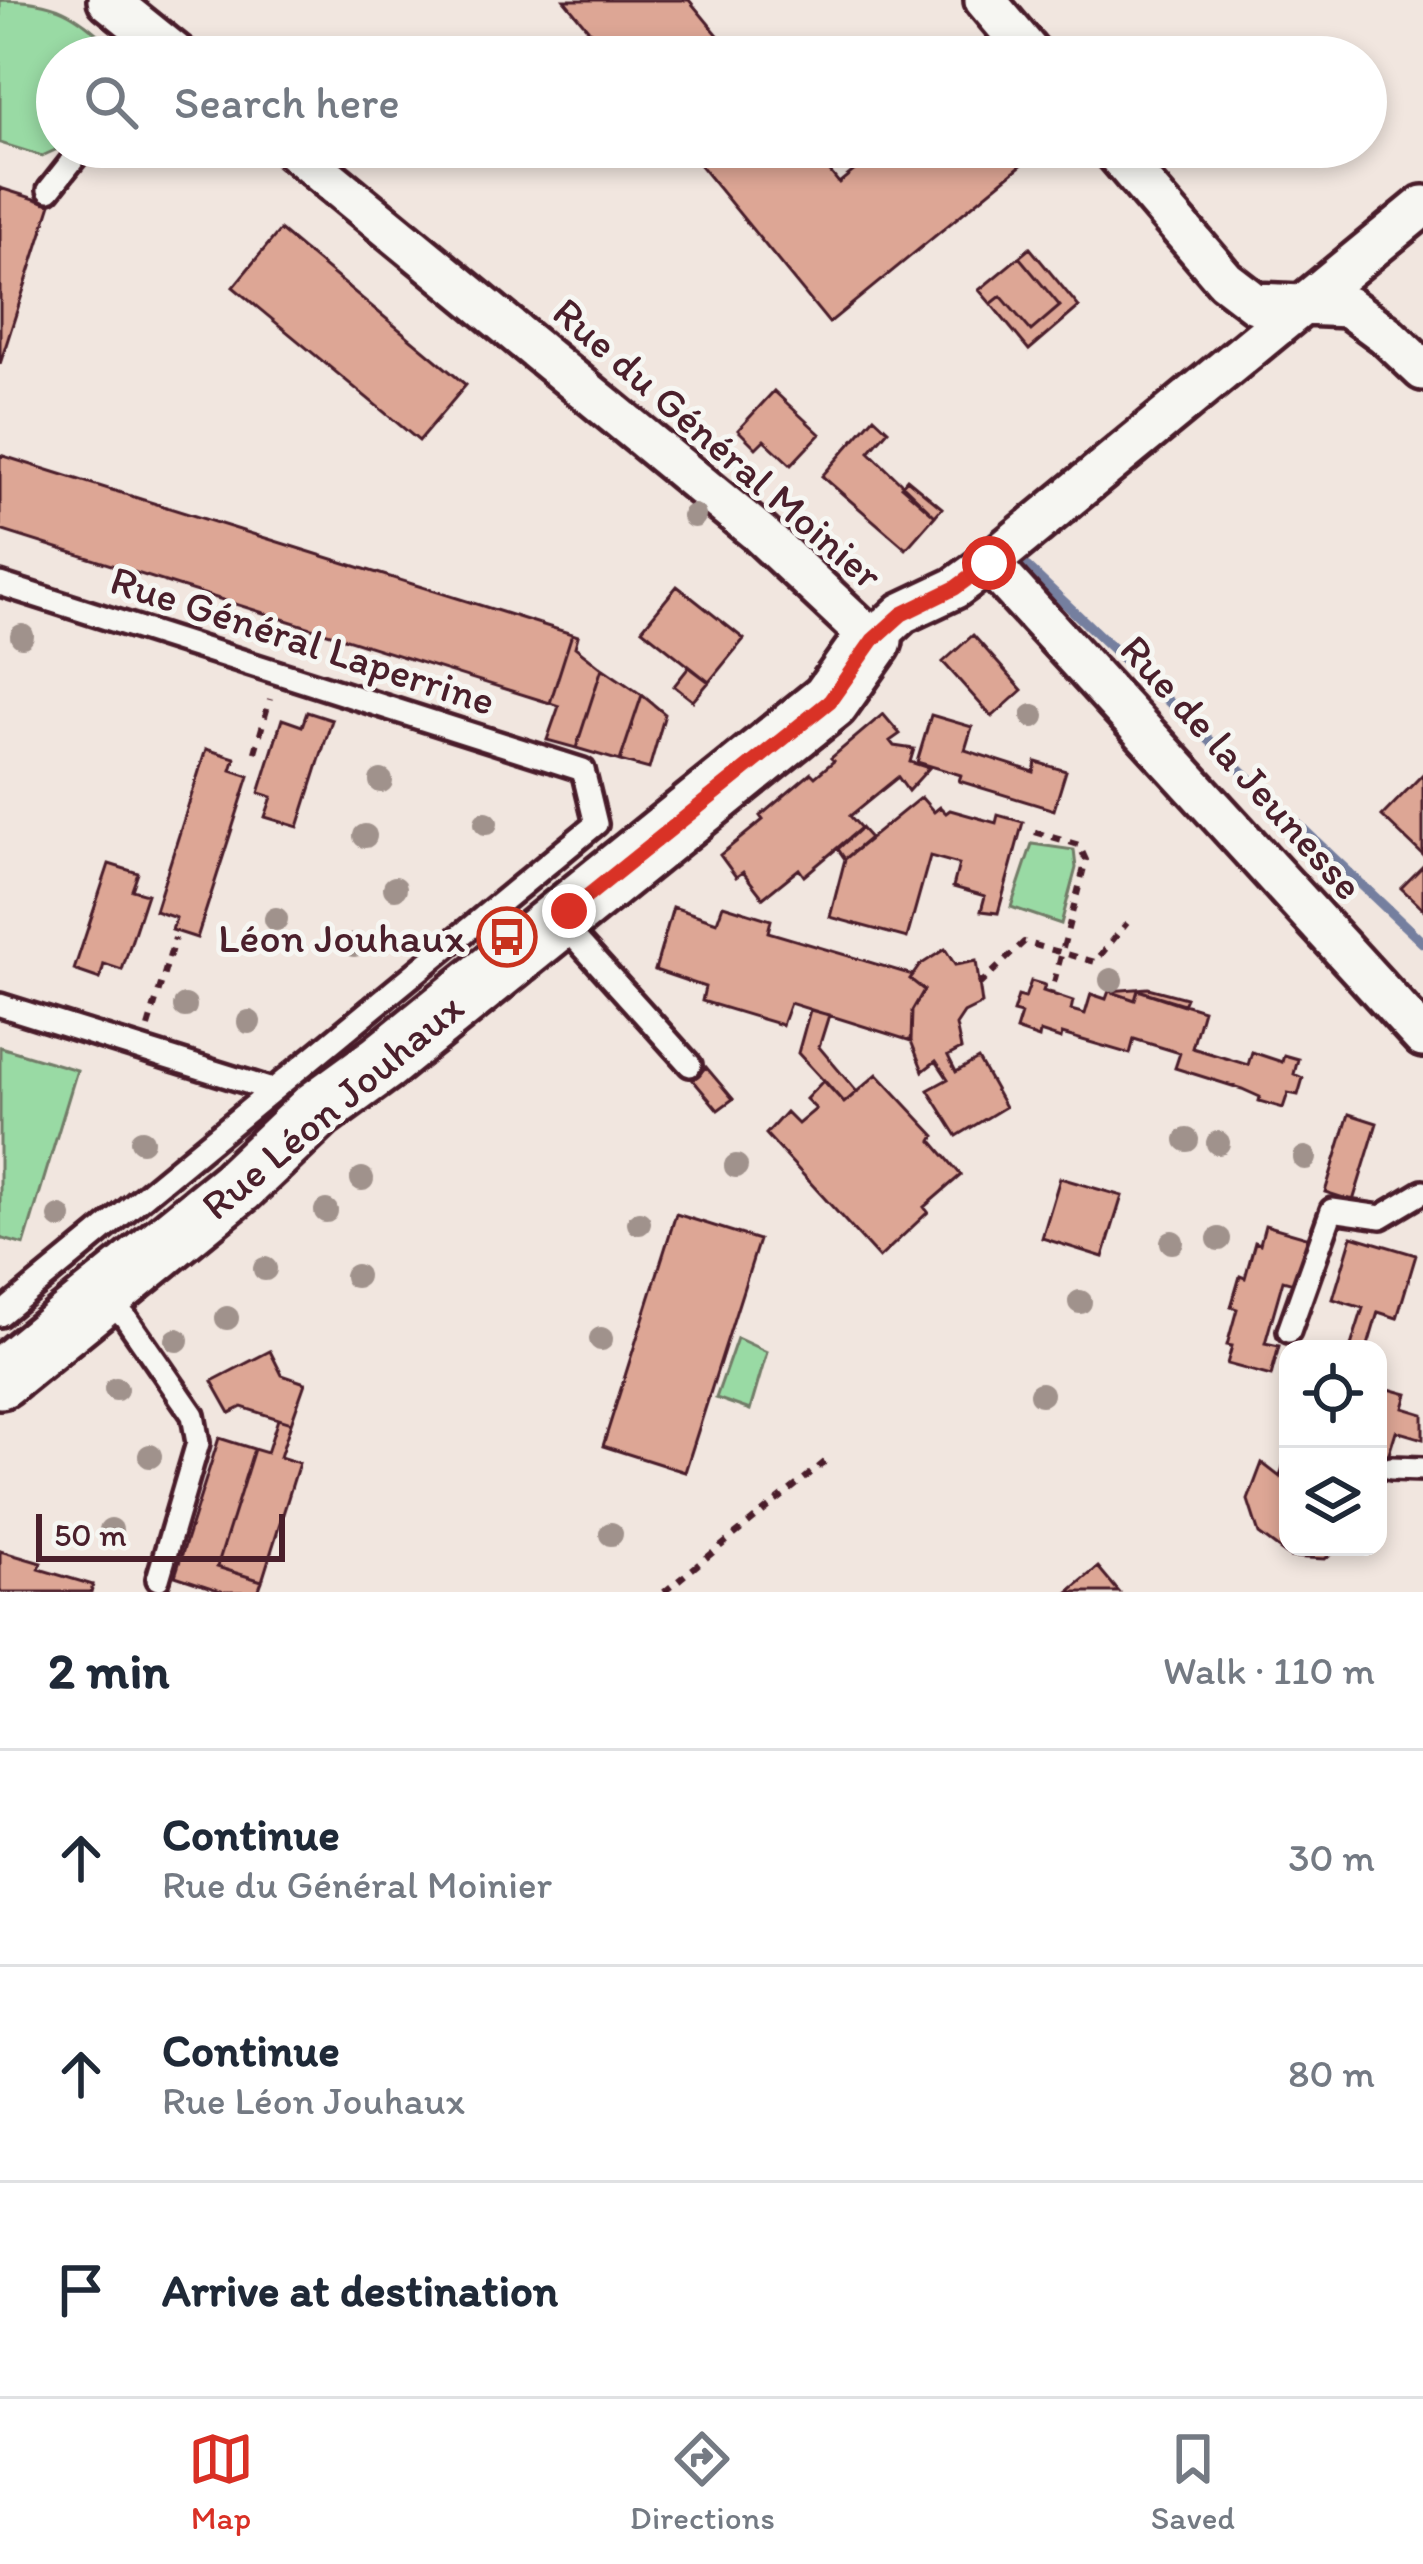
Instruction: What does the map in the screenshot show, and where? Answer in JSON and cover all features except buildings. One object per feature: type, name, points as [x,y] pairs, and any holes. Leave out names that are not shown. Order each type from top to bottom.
[{"type":"street","points":[[108,0],[147,36]]},
{"type":"street","points":[[985,0],[1016,36]]},
{"type":"street","name":"Rue du Général Moinier","points":[[316,168],[759,532],[873,640],[902,614],[955,588],[989,563],[1423,206]]},
{"type":"street","points":[[1129,168],[1225,280],[1255,303],[1348,308],[1423,370]]},
{"type":"street","name":"Rue de la Jeunesse","points":[[989,563],[1423,1036]]},
{"type":"street","name":"Rue Léon Jouhaux","points":[[0,1378],[237,1186],[317,1110],[383,1062],[830,701],[873,640]]},
{"type":"lane","points":[[50,190],[67,168]]},
{"type":"lane","name":"Rue Général Laperrine","points":[[0,584],[583,770],[596,824],[272,1090]]},
{"type":"lane","points":[[559,920],[690,1065]]},
{"type":"lane","points":[[0,1005],[272,1090]]},
{"type":"lane","points":[[0,1315],[272,1090]]},
{"type":"lane","points":[[1289,1331],[1333,1210],[1381,1217],[1423,1192]]},
{"type":"lane","points":[[103,1294],[126,1318],[193,1414],[198,1443],[158,1580]]},
{"type":"lane","points":[[1391,1468],[1423,1468]]},
{"type":"path","points":[[255,752],[278,672]]},
{"type":"path","points":[[1035,832],[1079,844],[1086,860],[1052,994]]},
{"type":"path","points":[[979,986],[1024,942],[1095,962],[1127,923]]},
{"type":"path","points":[[142,1049],[175,938]]},
{"type":"path","points":[[664,1592],[826,1461]]},
{"type":"green space","points":[[0,0],[55,7],[100,36],[36,36],[36,154],[0,143]]},
{"type":"green space","points":[[1032,844],[1074,850],[1076,868],[1061,924],[1011,907]]},
{"type":"green space","points":[[0,1047],[77,1070],[24,1245],[0,1238]]},
{"type":"green space","points":[[737,1338],[767,1352],[750,1410],[716,1398]]},
{"type":"waterway","points":[[1027,567],[1423,943]]},
{"type":"place","name":"Léon Jouhaux","points":[[507,937]]},
{"type":"route","points":[[569,911],[830,701],[873,640],[902,614],[955,588],[989,563]]}]
